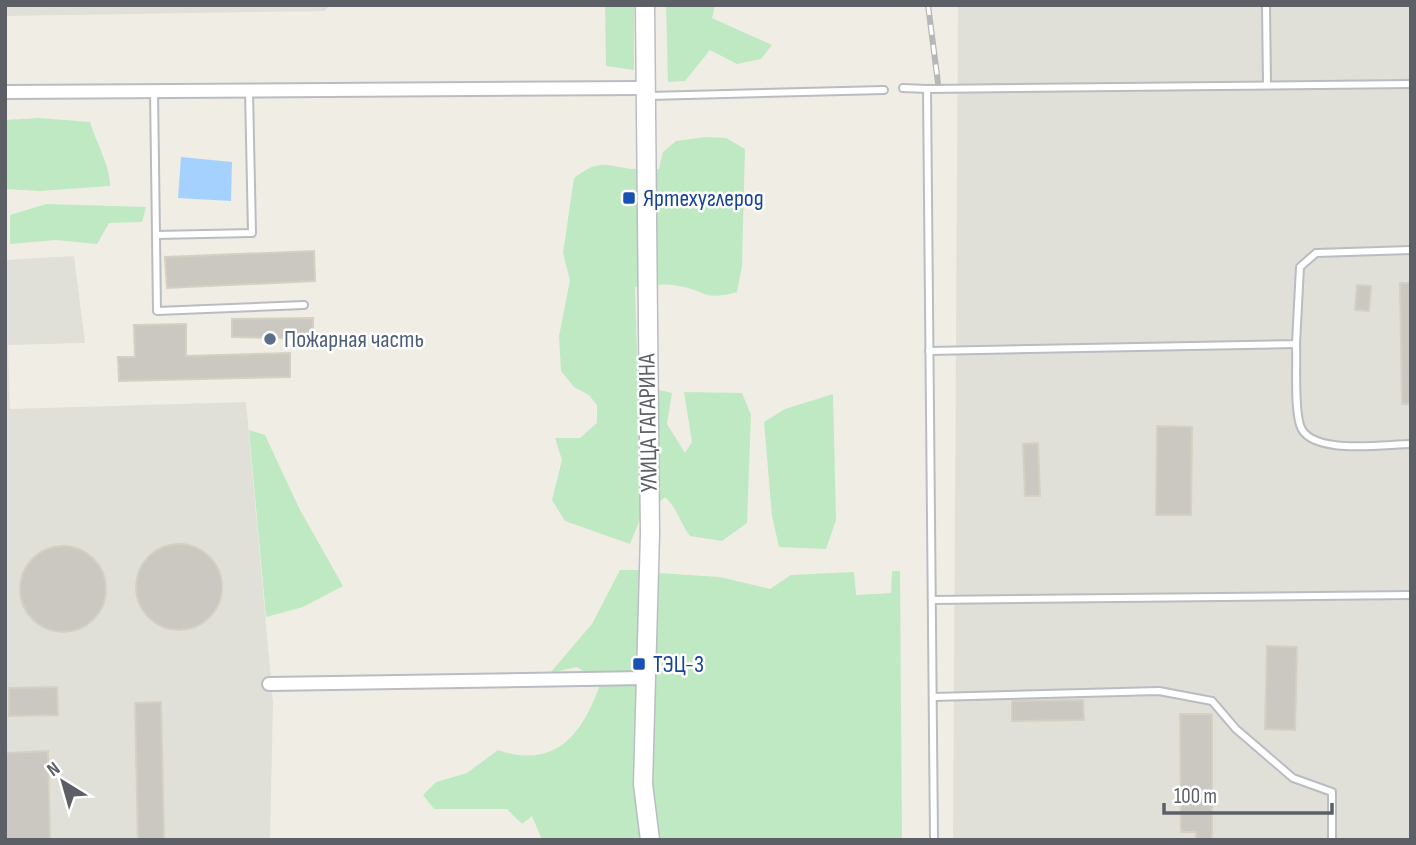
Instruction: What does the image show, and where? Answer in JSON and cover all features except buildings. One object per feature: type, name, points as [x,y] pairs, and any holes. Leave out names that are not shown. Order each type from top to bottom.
[{"type":"main road","name":"УЛИЦА ГАГАРИНА","points":[[645,5],[650,534],[643,784],[650,840]]},
{"type":"street","points":[[5,92],[248,89],[644,92]]},
{"type":"street","points":[[268,684],[645,678]]},
{"type":"lane","points":[[1266,5],[1267,85]]},
{"type":"lane","points":[[903,89],[1411,84]]},
{"type":"lane","points":[[156,235],[252,233],[248,89]]},
{"type":"lane","points":[[926,89],[934,840]]},
{"type":"lane","points":[[154,90],[157,311],[304,305]]},
{"type":"lane","points":[[644,92],[884,90]]},
{"type":"lane","points":[[1411,250],[1316,253],[1300,267],[1296,344],[1300,425],[1308,439],[1324,445],[1411,444]]},
{"type":"lane","points":[[929,351],[1296,344]]},
{"type":"lane","points":[[932,600],[1411,595]]},
{"type":"lane","points":[[933,697],[1159,691],[1212,701],[1236,729],[1293,778],[1332,792],[1332,840]]},
{"type":"shaded area","points":[[5,5],[329,5],[325,11],[5,16]]},
{"type":"shaded area","points":[[958,5],[1411,5],[1411,840],[953,840]]},
{"type":"shaded area","points":[[74,256],[85,343],[8,345],[10,409],[246,402],[273,702],[270,840],[5,840],[5,260]]},
{"type":"green space","points":[[605,5],[634,5],[634,70],[606,66]]},
{"type":"green space","points":[[666,5],[715,5],[712,18],[772,45],[761,59],[737,64],[710,50],[685,81],[668,82]]},
{"type":"green space","points":[[39,118],[90,122],[106,163],[110,186],[39,191],[5,189],[5,120]]},
{"type":"green space","points":[[706,137],[726,138],[745,149],[742,266],[737,292],[711,296],[673,285],[635,287],[638,385],[672,393],[667,424],[685,453],[692,442],[684,392],[742,393],[751,415],[747,523],[722,541],[690,536],[665,497],[640,519],[630,544],[565,521],[552,500],[562,460],[555,438],[580,438],[597,423],[597,405],[589,395],[574,387],[561,371],[559,336],[570,280],[563,253],[574,178],[590,168],[602,165],[659,169],[663,152],[676,141]]},
{"type":"green space","points":[[46,204],[146,207],[142,222],[109,223],[97,244],[56,240],[10,244],[10,215]]},
{"type":"green space","points":[[833,394],[836,520],[826,549],[779,547],[772,516],[764,422],[785,409]]},
{"type":"green space","points":[[249,430],[265,435],[300,510],[343,586],[303,607],[266,617]]},
{"type":"green space","points":[[620,570],[642,570],[634,787],[642,840],[542,840],[532,816],[522,824],[507,809],[434,809],[423,795],[436,782],[467,773],[498,750],[519,755],[552,751],[565,743],[576,731],[586,717],[601,682],[577,667],[550,673],[592,624]]},
{"type":"green space","points":[[892,571],[900,571],[902,840],[658,840],[649,773],[658,573],[720,577],[770,589],[791,575],[854,572],[856,595],[891,593]]},
{"type":"water","points":[[181,157],[232,162],[231,201],[178,198]]},
{"type":"railway","points":[[928,5],[938,83]]},
{"type":"place","name":"Яртехуглерод","points":[[629,198]]},
{"type":"place","name":"Пожарная часть","points":[[270,339]]},
{"type":"place","name":"ТЭЦ-3","points":[[639,664]]}]
